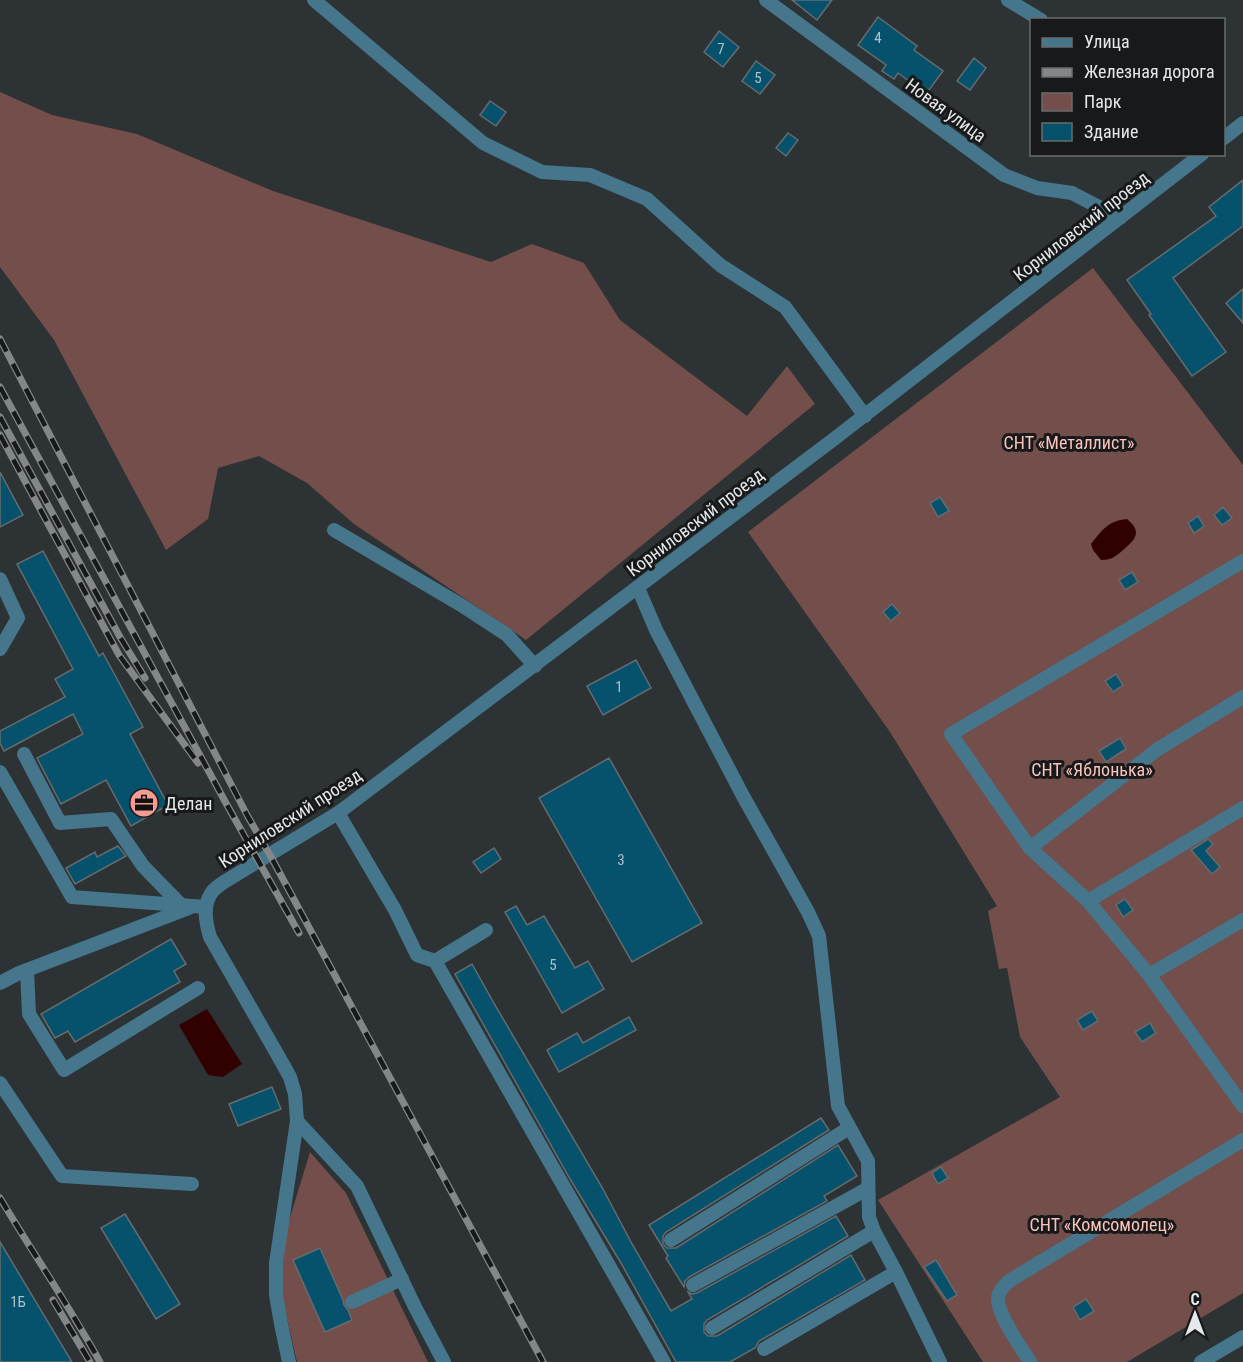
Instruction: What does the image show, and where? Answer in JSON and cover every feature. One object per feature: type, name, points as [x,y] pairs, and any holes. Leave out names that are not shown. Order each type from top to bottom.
[{"type":"street","points":[[314,0],[483,142],[542,172],[590,176],[647,199],[720,265],[785,307],[865,416]]},
{"type":"street","name":"Новая улица","points":[[766,0],[1004,175],[1037,189],[1072,193],[1120,218]]},
{"type":"street","points":[[1008,0],[1038,18]]},
{"type":"street","points":[[1225,134],[1243,123]]},
{"type":"street","name":"Корниловский проезд","points":[[194,906],[224,882],[338,813],[865,416],[1199,156]]},
{"type":"street","points":[[334,530],[507,635],[535,666]]},
{"type":"street","points":[[1243,561],[951,734],[1030,848],[1088,901],[1149,975],[1243,1106]]},
{"type":"street","points":[[0,579],[18,618],[0,650]]},
{"type":"street","points":[[638,588],[656,630],[819,936],[838,1106],[868,1161],[869,1217],[940,1362]]},
{"type":"street","points":[[1030,848],[1158,749],[1243,697]]},
{"type":"street","points":[[24,754],[60,823],[111,819],[142,866],[194,906],[205,920],[210,937],[290,1077],[295,1094],[297,1121],[276,1263],[276,1295],[289,1362]]},
{"type":"street","points":[[0,772],[72,897],[194,906]]},
{"type":"street","points":[[1088,901],[1243,808]]},
{"type":"street","points":[[338,813],[395,910],[417,955],[435,961],[664,1362]]},
{"type":"street","points":[[0,983],[27,970],[194,906]]},
{"type":"street","points":[[1149,975],[1243,920]]},
{"type":"street","points":[[435,961],[486,930]]},
{"type":"street","points":[[27,970],[29,1014],[64,1070],[198,988]]},
{"type":"street","points":[[0,1083],[62,1176],[192,1184]]},
{"type":"street","points":[[297,1121],[357,1186],[444,1362]]},
{"type":"street","points":[[671,1240],[849,1128]]},
{"type":"street","points":[[1030,1362],[1002,1316],[999,1307],[998,1296],[1009,1281],[1243,1140]]},
{"type":"street","points":[[693,1285],[867,1189]]},
{"type":"street","points":[[712,1328],[874,1231]]},
{"type":"street","points":[[764,1349],[896,1272]]},
{"type":"street","points":[[352,1302],[402,1279]]},
{"type":"street","points":[[1201,1362],[1243,1337]]},
{"type":"green space","points":[[0,92],[52,115],[137,134],[273,191],[491,262],[532,244],[584,263],[620,320],[747,416],[787,366],[815,404],[526,640],[354,524],[307,483],[259,456],[218,468],[208,519],[166,550],[54,340],[0,267]]},
{"type":"green space","points":[[1093,268],[1243,465],[1243,1293],[1127,1362],[983,1362],[878,1200],[1060,1097],[1020,1037],[1007,968],[999,969],[988,911],[997,906],[890,732],[748,532]]},
{"type":"green space","points":[[310,1152],[346,1193],[428,1362],[297,1362],[281,1292],[285,1234]]},
{"type":"shaded area","points":[[1127,519],[1135,528],[1136,536],[1115,556],[1101,560],[1091,544],[1110,524]]},
{"type":"shaded area","points":[[207,1009],[242,1064],[223,1077],[208,1075],[179,1025]]},
{"type":"building","points":[[792,0],[832,0],[817,20]]},
{"type":"building","points":[[878,17],[917,46],[914,50],[943,71],[926,94],[898,73],[894,79],[882,71],[886,65],[858,45]]},
{"type":"building","points":[[719,31],[739,47],[723,67],[704,52]]},
{"type":"building","points":[[974,58],[986,68],[970,90],[957,81]]},
{"type":"building","points":[[756,61],[775,75],[760,94],[742,81]]},
{"type":"building","points":[[490,101],[506,112],[496,126],[480,115]]},
{"type":"building","points":[[788,133],[798,140],[786,156],[776,148]]},
{"type":"building","points":[[1243,180],[1243,226],[1173,278],[1226,352],[1192,376],[1127,280],[1216,216],[1209,207]]},
{"type":"building","points":[[1243,289],[1243,323],[1226,303]]},
{"type":"building","points":[[0,472],[23,515],[0,527]]},
{"type":"building","points":[[940,497],[949,511],[938,517],[930,503]]},
{"type":"building","points":[[1223,507],[1232,518],[1222,525],[1214,515]]},
{"type":"building","points":[[1198,516],[1204,526],[1194,533],[1188,523]]},
{"type":"building","points":[[43,551],[99,656],[103,653],[143,727],[130,734],[168,805],[131,826],[106,780],[61,804],[37,758],[83,734],[73,714],[4,751],[0,743],[0,731],[65,697],[55,679],[73,669],[17,564]]},
{"type":"building","points":[[1132,572],[1138,582],[1125,590],[1119,580]]},
{"type":"building","points":[[892,604],[900,613],[891,621],[883,612]]},
{"type":"building","points":[[636,660],[651,688],[603,715],[587,686]]},
{"type":"building","points":[[1116,674],[1123,685],[1113,692],[1105,681]]},
{"type":"building","points":[[1120,738],[1126,749],[1106,762],[1099,751]]},
{"type":"building","points":[[609,758],[702,923],[632,962],[539,798]]},
{"type":"building","points":[[1208,839],[1213,844],[1206,851],[1220,867],[1212,874],[1191,850]]},
{"type":"building","points":[[118,846],[126,856],[75,884],[66,868],[95,852],[97,857]]},
{"type":"building","points":[[494,848],[501,859],[481,873],[473,862]]},
{"type":"building","points":[[1125,899],[1133,910],[1123,917],[1116,905]]},
{"type":"building","points":[[516,906],[527,925],[544,916],[575,968],[588,961],[604,989],[562,1013],[505,912]]},
{"type":"building","points":[[171,939],[186,964],[174,971],[180,982],[75,1042],[68,1031],[55,1038],[41,1014]]},
{"type":"building","points":[[472,964],[671,1311],[692,1299],[688,1292],[697,1293],[836,1216],[848,1236],[707,1320],[704,1324],[704,1332],[708,1336],[717,1336],[851,1255],[865,1280],[759,1341],[755,1348],[730,1362],[676,1362],[455,974]]},
{"type":"building","points":[[1092,1011],[1098,1021],[1083,1030],[1077,1020]]},
{"type":"building","points":[[629,1017],[636,1030],[559,1072],[547,1050],[577,1033],[583,1043]]},
{"type":"building","points":[[1150,1023],[1156,1033],[1142,1042],[1135,1032]]},
{"type":"building","points":[[272,1087],[281,1109],[238,1126],[229,1104]]},
{"type":"building","points":[[821,1118],[829,1130],[666,1232],[663,1236],[663,1244],[667,1248],[676,1248],[838,1145],[857,1176],[824,1196],[827,1201],[689,1277],[684,1287],[649,1225]]},
{"type":"building","points":[[941,1167],[948,1178],[938,1184],[932,1173]]},
{"type":"building","points":[[125,1214],[180,1304],[156,1319],[101,1228]]},
{"type":"building","points":[[0,1242],[72,1362],[0,1362]]},
{"type":"building","points":[[320,1248],[352,1320],[325,1332],[293,1260]]},
{"type":"building","points":[[936,1260],[957,1295],[947,1301],[924,1267]]},
{"type":"building","points":[[1086,1299],[1094,1311],[1080,1320],[1073,1307]]},
{"type":"railway","points":[[0,339],[247,815],[543,1362]]},
{"type":"railway","points":[[0,387],[299,933]]},
{"type":"railway","points":[[0,417],[120,637],[145,678]]},
{"type":"railway","points":[[0,435],[119,655],[198,763]]},
{"type":"railway","points":[[0,1198],[100,1362]]},
{"type":"railway","points":[[53,1300],[90,1362]]},
{"type":"place","name":"Делан","points":[[144,803]]},
{"type":"park label","name":"СНТ «Металлист»","points":[[1069,442]]},
{"type":"park label","name":"СНТ «Яблонька»","points":[[1092,769]]},
{"type":"park label","name":"СНТ «Комсомолец»","points":[[1102,1224]]}]
